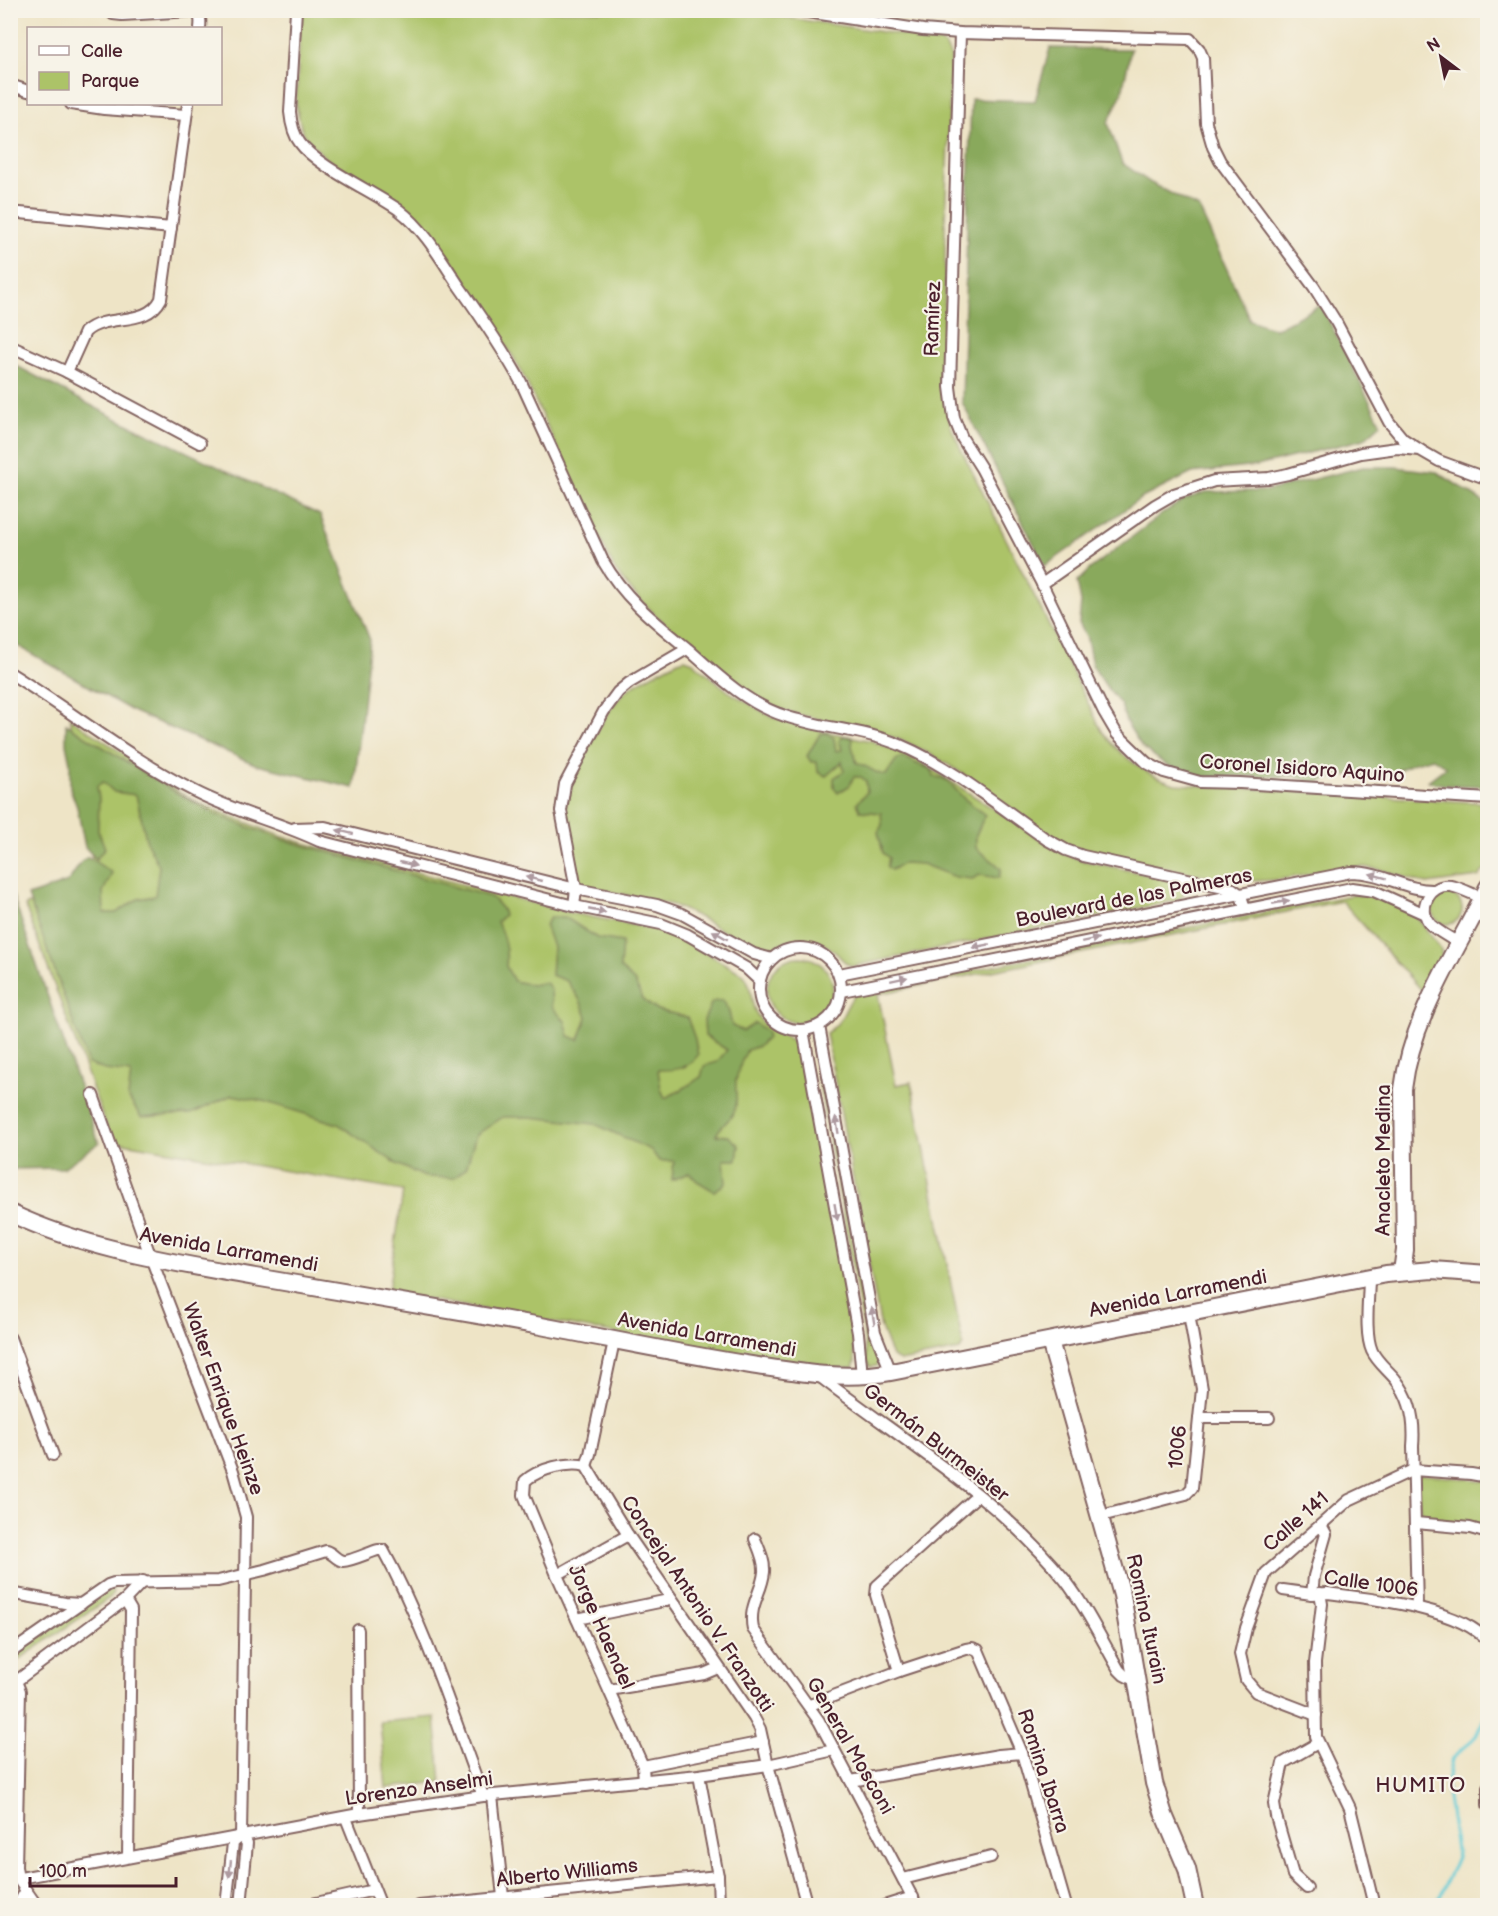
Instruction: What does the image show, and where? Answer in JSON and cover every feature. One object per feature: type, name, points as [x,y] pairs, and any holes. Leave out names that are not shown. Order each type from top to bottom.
[{"type":"main road","name":"Anacleto Medina","points":[[1402,1272],[1405,1250],[1403,1089],[1405,1072],[1426,1005],[1485,892]]},
{"type":"main road","name":"Avenida Larramendi","points":[[10,1213],[82,1242],[152,1258],[717,1360],[819,1376],[862,1376],[891,1372],[1369,1277],[1432,1270],[1488,1274]]},
{"type":"main road","name":"Romina Iturain","points":[[1050,1341],[1122,1595],[1154,1783],[1161,1808],[1187,1869],[1195,1905]]},
{"type":"street","points":[[110,10],[113,14],[122,15],[192,11],[197,12],[200,17],[200,27]]},
{"type":"street","points":[[296,10],[290,112],[291,123],[299,142],[315,159],[410,218],[431,244],[509,360],[609,572],[640,609],[728,684],[765,708],[787,717],[874,735],[911,750],[1066,850],[1083,856],[1233,889],[1241,895],[1245,909]]},
{"type":"street","points":[[795,10],[923,30],[960,33],[1190,39],[1203,58],[1206,123],[1220,161],[1314,287],[1336,322],[1389,422],[1402,439],[1439,461],[1488,479]]},
{"type":"street","name":"Ramírez","points":[[960,33],[950,397],[954,418],[962,438],[981,468],[1042,584]]},
{"type":"street","points":[[10,85],[27,91]]},
{"type":"street","points":[[78,105],[186,115]]},
{"type":"street","points":[[67,372],[89,328],[98,324],[144,315],[157,306],[161,299],[188,105]]},
{"type":"street","points":[[10,212],[171,228]]},
{"type":"street","points":[[10,346],[67,372],[200,443]]},
{"type":"street","points":[[1042,584],[1174,494],[1214,481],[1269,478],[1336,459],[1380,450],[1407,448],[1420,450]]},
{"type":"street","name":"Coronel Isidoro Aquino","points":[[1042,584],[1111,724],[1134,752],[1147,763],[1164,772],[1200,782],[1488,799]]},
{"type":"street","points":[[574,906],[576,889],[562,821],[561,803],[565,784],[604,711],[618,692],[629,683],[687,649]]},
{"type":"street","points":[[10,673],[175,781],[219,803],[292,828],[319,841],[574,906],[674,928],[746,968],[760,981]]},
{"type":"street","points":[[292,828],[324,827],[576,889],[670,909],[754,954],[772,959]]},
{"type":"street","name":"Boulevard de las Palmeras","points":[[839,974],[1351,872],[1380,875],[1420,889],[1434,890],[1448,886],[1485,892]]},
{"type":"street","name":"Boulevard de las Palmeras","points":[[842,991],[1344,889],[1358,888],[1374,891],[1425,914]]},
{"type":"street","points":[[1434,890],[1426,900],[1425,914],[1431,925],[1459,943]]},
{"type":"street","points":[[790,949],[810,949],[827,958],[839,974],[842,991],[839,1002],[834,1013],[819,1026],[803,1030],[782,1026],[767,1013],[761,1001],[760,981],[765,968],[772,959],[790,949]]},
{"type":"street","points":[[819,1026],[875,1332],[891,1372]]},
{"type":"street","points":[[803,1030],[858,1333],[862,1376]]},
{"type":"street","name":"Walter Enrique Heinze","points":[[93,1095],[233,1471],[246,1517],[241,1836]]},
{"type":"street","points":[[1369,1277],[1370,1344],[1373,1353],[1397,1382],[1410,1408],[1414,1426],[1417,1607]]},
{"type":"street","name":"1006","points":[[1101,1516],[1190,1492],[1192,1488],[1201,1377],[1189,1314]]},
{"type":"street","points":[[10,1338],[53,1455]]},
{"type":"street","points":[[586,1466],[614,1341]]},
{"type":"street","name":"Germán Burmeister","points":[[819,1376],[857,1406],[933,1458],[1008,1521],[1075,1594],[1119,1670],[1138,1682]]},
{"type":"street","points":[[1199,1418],[1269,1418]]},
{"type":"street","name":"Jorge Haendel","points":[[586,1466],[568,1463],[530,1476],[525,1481],[524,1495],[557,1575],[643,1766],[644,1781]]},
{"type":"street","name":"Concejal Antonio V. Franzotti","points":[[586,1466],[628,1535],[754,1718],[764,1742],[768,1765],[807,1905]]},
{"type":"street","points":[[1413,1470],[1488,1477]]},
{"type":"street","name":"Calle 141","points":[[1316,1715],[1252,1690],[1246,1680],[1240,1654],[1248,1620],[1266,1574],[1356,1496],[1413,1470]]},
{"type":"street","points":[[810,1705],[899,1671],[876,1595],[877,1586],[978,1495]]},
{"type":"street","points":[[1416,1523],[1470,1528],[1488,1533]]},
{"type":"street","name":"Calle 1006","points":[[1321,1525],[1326,1534],[1314,1576],[1316,1593],[1417,1607],[1470,1627],[1488,1642]]},
{"type":"street","points":[[557,1575],[628,1535]]},
{"type":"street","name":"General Mosconi","points":[[756,1539],[764,1569],[763,1580],[754,1600],[751,1621],[753,1629],[810,1705],[915,1901]]},
{"type":"street","points":[[10,1653],[108,1585],[143,1581],[218,1581],[326,1551],[345,1562],[383,1550],[442,1681],[487,1796],[503,1901]]},
{"type":"street","points":[[37,1905],[14,1880],[20,1691],[13,1683],[125,1600],[143,1581]]},
{"type":"street","points":[[1283,1590],[1316,1593],[1322,1604],[1316,1663],[1315,1731],[1318,1743],[1350,1808],[1374,1905]]},
{"type":"street","points":[[10,1593],[81,1604]]},
{"type":"street","points":[[577,1619],[671,1598]]},
{"type":"street","points":[[125,1600],[131,1610],[128,1857]]},
{"type":"street","points":[[358,1630],[359,1814]]},
{"type":"street","name":"Romina Ibarra","points":[[899,1671],[966,1649],[978,1650],[1022,1753],[1066,1905]]},
{"type":"street","points":[[609,1690],[704,1674],[718,1668]]},
{"type":"street","points":[[643,1766],[764,1742]]},
{"type":"street","points":[[1307,1888],[1293,1875],[1274,1804],[1283,1763],[1318,1743]]},
{"type":"street","name":"Lorenzo Anselmi","points":[[14,1880],[359,1814],[487,1796],[699,1775],[768,1765],[834,1750]]},
{"type":"street","points":[[851,1781],[1022,1753]]},
{"type":"street","points":[[699,1775],[718,1876],[719,1905]]},
{"type":"street","points":[[1488,1787],[1488,1805]]},
{"type":"street","points":[[346,1818],[381,1905]]},
{"type":"street","points":[[226,1905],[233,1844],[241,1836],[247,1843],[241,1905]]},
{"type":"street","points":[[903,1879],[991,1857]]},
{"type":"street","name":"Alberto Williams","points":[[419,1905],[503,1901],[718,1876]]},
{"type":"street","points":[[303,1905],[374,1890]]},
{"type":"street","points":[[17,1905],[25,1892]]},
{"type":"street","points":[[884,1905],[915,1901]]},
{"type":"green space","points":[[301,11],[741,11],[936,40],[945,45],[951,57],[945,223],[944,393],[951,427],[1102,731],[1125,757],[1143,770],[1175,784],[1487,803],[1488,866],[1478,877],[1427,884],[1364,867],[1257,881],[1209,876],[1100,854],[1057,839],[968,777],[912,745],[881,733],[785,711],[762,701],[741,687],[656,616],[615,570],[514,358],[430,232],[418,217],[390,196],[327,159],[307,139],[301,127],[296,105]]},
{"type":"green space","points":[[1050,48],[1131,49],[1122,93],[1108,123],[1122,163],[1151,183],[1199,208],[1250,320],[1275,329],[1321,305],[1381,424],[1364,439],[1257,466],[1192,473],[1140,499],[1045,566],[962,402],[971,99],[1035,101]]},
{"type":"green space","points":[[11,363],[115,418],[320,515],[370,640],[354,788],[257,765],[134,712],[11,642]]},
{"type":"green space","points":[[1363,467],[1395,467],[1437,472],[1487,504],[1487,786],[1445,785],[1428,781],[1446,767],[1433,758],[1396,771],[1365,776],[1338,775],[1314,784],[1295,776],[1195,777],[1165,764],[1142,747],[1126,722],[1121,705],[1092,665],[1087,639],[1079,623],[1081,602],[1077,582],[1090,569],[1184,500],[1205,492],[1266,491]]},
{"type":"green space","points":[[685,659],[693,662],[729,692],[772,717],[803,727],[872,741],[916,759],[1064,854],[1081,860],[1182,882],[1186,886],[1184,894],[1179,900],[853,966],[817,941],[792,940],[768,949],[756,950],[699,917],[673,905],[585,886],[578,880],[566,822],[566,803],[574,778],[600,727],[618,699],[645,679]]},
{"type":"green space","points":[[70,718],[198,803],[277,835],[571,913],[664,931],[743,974],[749,985],[757,1016],[772,1030],[794,1041],[800,1048],[853,1336],[855,1362],[853,1368],[810,1369],[388,1292],[403,1191],[112,1141],[25,906],[70,887],[92,859]]},
{"type":"green space","points":[[66,724],[177,793],[217,815],[277,838],[491,897],[502,909],[504,915],[497,922],[505,944],[506,966],[514,981],[532,985],[546,982],[551,990],[552,1007],[565,1021],[569,1036],[579,1040],[587,1017],[580,1000],[567,981],[551,975],[553,947],[545,925],[551,917],[565,917],[597,938],[622,942],[620,968],[635,982],[642,999],[657,1010],[687,1017],[695,1039],[698,1055],[690,1064],[676,1069],[658,1070],[665,1098],[701,1077],[704,1066],[717,1062],[727,1050],[705,1036],[704,1020],[712,1002],[723,1000],[732,1026],[743,1031],[755,1023],[766,1031],[768,1037],[759,1046],[747,1050],[736,1081],[735,1110],[716,1135],[728,1136],[739,1145],[737,1160],[724,1160],[726,1183],[714,1191],[697,1181],[689,1173],[672,1180],[674,1161],[659,1161],[651,1150],[595,1124],[531,1117],[503,1117],[476,1135],[466,1168],[454,1178],[425,1177],[397,1164],[338,1124],[263,1101],[232,1095],[191,1114],[141,1117],[128,1097],[131,1073],[105,1070],[88,1064],[28,896],[68,882],[82,861],[88,857],[112,873],[103,892],[104,913],[116,913],[138,899],[155,896],[159,866],[147,843],[136,795],[114,792],[103,782],[97,786],[98,830],[105,848],[96,859],[85,847],[77,807],[70,788]]},
{"type":"green space","points":[[827,733],[834,738],[836,751],[842,750],[839,740],[844,736],[853,738],[852,746],[857,763],[879,773],[886,775],[896,760],[902,757],[932,770],[934,777],[948,782],[985,815],[976,835],[976,848],[1001,869],[999,878],[980,875],[972,879],[955,877],[922,864],[904,863],[891,870],[887,867],[889,858],[883,853],[878,832],[882,825],[881,813],[860,811],[857,803],[867,792],[866,781],[861,777],[854,777],[849,786],[838,793],[834,788],[834,778],[844,771],[842,762],[826,776],[818,772],[817,762],[811,762],[807,756],[820,734]]},
{"type":"green space","points":[[11,891],[99,1143],[63,1168],[11,1169]]},
{"type":"green space","points":[[1447,894],[1458,898],[1462,909],[1458,920],[1447,924],[1436,920],[1432,909],[1436,898]]},
{"type":"green space","points":[[1352,895],[1366,895],[1406,909],[1417,917],[1434,940],[1441,950],[1442,958],[1425,995],[1342,901],[878,994],[896,1085],[911,1082],[963,1345],[960,1350],[900,1361],[892,1357],[881,1328],[826,1033],[838,1023],[853,997],[857,993]]},
{"type":"green space","points":[[794,957],[806,957],[818,962],[828,972],[833,990],[831,1003],[818,1018],[806,1023],[794,1023],[782,1018],[772,1008],[767,996],[767,984],[772,972],[782,962]]},
{"type":"green space","points":[[814,1038],[869,1329],[879,1361],[877,1366],[870,1367],[866,1361],[864,1330],[811,1039]]},
{"type":"green space","points":[[1420,1474],[1487,1481],[1487,1529],[1421,1519],[1416,1476]]},
{"type":"green space","points":[[110,1590],[113,1591],[112,1596],[11,1665],[11,1657]]},
{"type":"green space","points":[[435,1717],[441,1782],[386,1788],[380,1722]]},
{"type":"waterway","points":[[1436,1906],[1457,1857],[1446,1785],[1452,1759],[1476,1736],[1488,1710]]},
{"type":"district","name":"HUMITO","points":[[1421,1785]]}]
